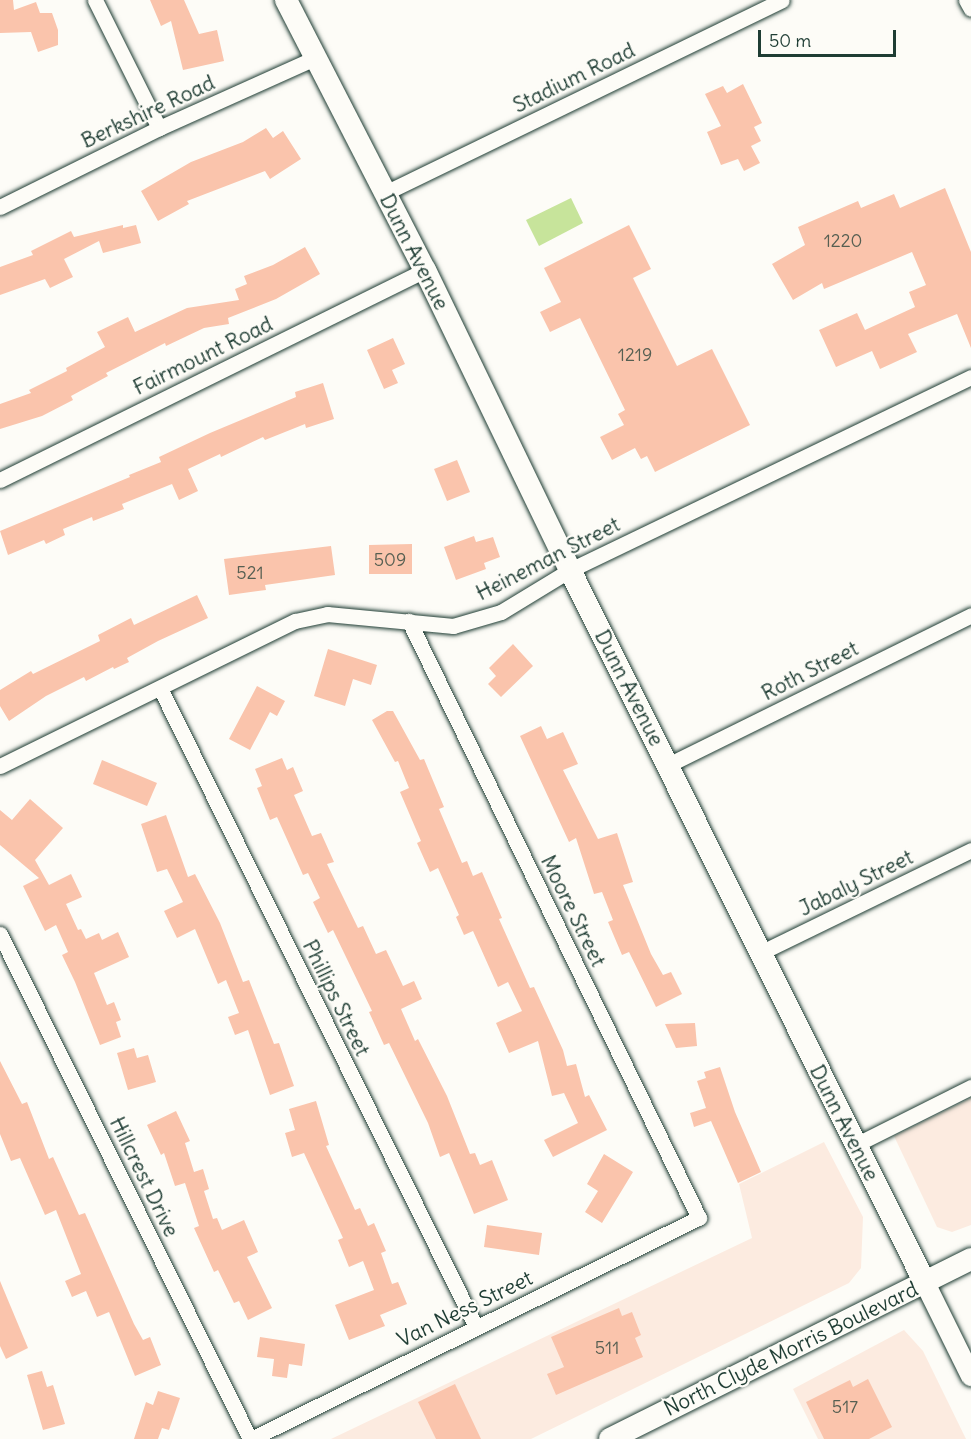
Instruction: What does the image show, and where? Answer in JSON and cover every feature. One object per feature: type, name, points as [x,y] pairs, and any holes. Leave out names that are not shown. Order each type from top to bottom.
[{"type":"main road","name":"Dunn Avenue","points":[[286,0],[424,270],[570,570],[925,1283]]},
{"type":"main road","name":"North Clyde Morris Boulevard","points":[[610,1439],[971,1259]]},
{"type":"street","points":[[96,0],[159,128]]},
{"type":"street","name":"Stadium Road","points":[[385,194],[782,0]]},
{"type":"street","points":[[966,0],[971,9]]},
{"type":"street","name":"Berkshire Road","points":[[0,207],[159,128],[315,58]]},
{"type":"street","name":"Fairmount Road","points":[[0,480],[424,270]]},
{"type":"street","name":"Heineman Street","points":[[0,766],[295,621],[327,614],[453,626],[501,612],[570,570],[971,377]]},
{"type":"street","name":"Roth Street","points":[[668,765],[971,615]]},
{"type":"street","name":"Moore Street","points":[[409,621],[699,1218]]},
{"type":"street","name":"Phillips Street","points":[[160,688],[476,1327]]},
{"type":"street","name":"Jabaly Street","points":[[760,953],[971,850]]},
{"type":"street","name":"Hillcrest Drive","points":[[0,934],[251,1439]]},
{"type":"street","points":[[855,1145],[971,1087]]},
{"type":"street","name":"Van Ness Street","points":[[251,1439],[699,1218]]},
{"type":"street","name":"Dunn Avenue","points":[[925,1283],[971,1376]]},
{"type":"shaded area","points":[[971,1098],[971,1225],[952,1232],[937,1227],[894,1136]]},
{"type":"shaded area","points":[[824,1142],[863,1217],[861,1268],[849,1283],[531,1439],[331,1439],[752,1238],[739,1184]]},
{"type":"shaded area","points":[[904,1330],[923,1351],[966,1439],[818,1439],[793,1389]]},
{"type":"green space","points":[[571,198],[583,223],[539,246],[526,220]]},
{"type":"building","points":[[0,0],[13,0],[14,10],[36,2],[40,13],[52,13],[58,30],[58,45],[38,52],[31,32],[0,33]]},
{"type":"building","points":[[150,0],[184,0],[199,34],[217,30],[224,61],[183,70],[171,21],[161,26]]},
{"type":"building","points":[[743,84],[762,123],[754,127],[761,141],[751,146],[760,163],[744,171],[738,159],[721,165],[707,132],[721,126],[705,94],[723,86],[727,93]]},
{"type":"building","points":[[266,128],[273,138],[283,131],[301,159],[270,179],[265,171],[187,201],[189,204],[158,221],[141,191],[191,162],[243,142]]},
{"type":"building","points":[[945,188],[971,252],[971,348],[957,314],[908,334],[917,352],[880,369],[872,351],[836,367],[819,330],[857,313],[865,330],[915,307],[909,292],[926,285],[912,252],[824,289],[822,283],[793,300],[772,264],[805,245],[798,227],[858,201],[861,208],[894,194],[900,208]]},
{"type":"building","points":[[123,225],[123,228],[136,225],[141,243],[103,253],[99,241],[64,259],[73,277],[50,288],[45,279],[0,295],[0,267],[33,255],[31,251],[71,231],[74,237]]},
{"type":"building","points":[[629,225],[651,269],[633,278],[677,366],[712,349],[750,425],[655,472],[647,456],[641,459],[635,448],[612,460],[600,437],[624,425],[618,414],[625,410],[580,318],[550,332],[540,312],[561,302],[544,268]]},
{"type":"building","points":[[305,247],[320,274],[276,299],[228,318],[229,324],[204,328],[166,346],[165,343],[106,373],[108,376],[71,396],[73,400],[42,416],[0,429],[0,404],[31,393],[29,390],[67,371],[66,368],[105,347],[97,332],[128,317],[135,332],[187,308],[239,300],[235,289],[247,284],[244,276],[273,265]]},
{"type":"building","points":[[393,338],[405,364],[392,370],[398,383],[384,389],[367,350]]},
{"type":"building","points":[[323,383],[334,419],[306,428],[305,424],[265,440],[263,437],[221,457],[220,454],[188,469],[198,491],[179,500],[172,484],[122,504],[124,509],[93,521],[92,517],[63,529],[65,535],[46,544],[44,540],[8,555],[0,531],[130,477],[129,475],[161,462],[159,457],[296,397],[295,392]]},
{"type":"building","points":[[457,460],[470,492],[447,501],[434,469]]},
{"type":"building","points":[[474,536],[476,542],[493,537],[500,557],[484,563],[486,569],[456,580],[444,547]]},
{"type":"building","points":[[412,544],[412,574],[369,574],[369,545]]},
{"type":"building","points":[[331,546],[335,575],[265,585],[266,590],[229,595],[224,559]]},
{"type":"building","points":[[197,595],[208,618],[127,658],[129,662],[114,669],[113,667],[86,681],[84,677],[46,696],[9,721],[0,706],[0,690],[31,671],[33,674],[100,641],[98,635],[131,618],[134,625]]},
{"type":"building","points":[[513,644],[533,666],[501,697],[488,684],[496,676],[489,668]]},
{"type":"building","points":[[328,649],[377,665],[371,685],[353,679],[345,706],[314,696]]},
{"type":"building","points":[[257,686],[285,701],[277,716],[270,712],[250,750],[229,739]]},
{"type":"building","points":[[387,711],[393,711],[420,760],[424,759],[444,807],[439,809],[462,863],[467,861],[473,876],[482,872],[502,918],[499,919],[530,988],[534,987],[563,1050],[567,1066],[576,1064],[585,1097],[589,1095],[607,1130],[553,1157],[544,1140],[578,1123],[564,1093],[552,1096],[538,1041],[509,1053],[496,1023],[522,1011],[508,982],[498,987],[473,931],[464,935],[456,917],[459,915],[438,868],[430,872],[417,843],[421,841],[400,792],[409,788],[398,761],[395,762],[372,720]]},
{"type":"building","points":[[541,726],[547,739],[563,732],[578,764],[563,770],[598,839],[617,833],[633,882],[623,885],[651,954],[663,975],[671,972],[682,994],[656,1007],[629,952],[622,955],[608,922],[613,920],[602,892],[594,894],[576,838],[569,842],[520,736]]},
{"type":"building","points":[[282,758],[287,770],[293,767],[303,791],[294,795],[312,836],[321,833],[334,862],[327,864],[358,928],[363,926],[376,954],[386,950],[403,986],[414,981],[422,999],[401,1009],[415,1041],[418,1039],[447,1096],[470,1154],[475,1153],[480,1165],[492,1160],[508,1200],[474,1214],[449,1153],[440,1157],[428,1123],[389,1043],[384,1045],[369,1012],[372,1011],[333,930],[328,933],[313,902],[320,898],[308,873],[303,875],[277,817],[270,820],[257,788],[262,786],[255,769]]},
{"type":"building","points":[[102,760],[157,783],[147,806],[93,784]]},
{"type":"building","points":[[30,799],[63,828],[35,860],[49,885],[71,874],[82,897],[66,904],[78,930],[81,929],[86,939],[99,933],[102,940],[118,932],[129,957],[94,973],[107,1005],[114,1002],[121,1020],[116,1022],[121,1037],[100,1045],[62,955],[68,952],[56,925],[45,931],[23,886],[39,878],[0,845],[0,810],[12,820]]},
{"type":"building","points":[[166,815],[188,877],[195,874],[220,923],[243,982],[249,980],[274,1044],[279,1043],[294,1086],[270,1095],[248,1030],[235,1035],[228,1017],[239,1013],[226,980],[218,984],[195,929],[177,938],[164,911],[183,902],[167,869],[157,872],[141,824]]},
{"type":"building","points":[[695,1023],[697,1046],[676,1048],[665,1024]]},
{"type":"building","points":[[134,1048],[137,1058],[148,1055],[156,1082],[128,1090],[117,1053]]},
{"type":"building","points":[[0,1061],[22,1104],[27,1102],[49,1159],[53,1157],[79,1215],[85,1213],[134,1324],[143,1340],[150,1337],[161,1365],[135,1376],[109,1312],[97,1317],[86,1291],[72,1297],[65,1281],[81,1274],[56,1210],[45,1215],[20,1158],[11,1161],[0,1134]]},
{"type":"building","points":[[720,1067],[735,1112],[761,1172],[738,1183],[711,1121],[694,1127],[690,1113],[706,1108],[697,1081],[706,1078],[704,1072]]},
{"type":"building","points":[[316,1101],[329,1145],[326,1146],[355,1210],[360,1208],[368,1226],[374,1223],[386,1251],[381,1253],[392,1284],[398,1282],[407,1304],[380,1315],[385,1326],[349,1340],[335,1305],[374,1290],[363,1261],[349,1267],[338,1240],[343,1238],[304,1153],[292,1157],[285,1133],[295,1130],[289,1109]]},
{"type":"building","points":[[176,1111],[190,1141],[185,1143],[194,1172],[203,1169],[209,1189],[204,1191],[213,1219],[217,1218],[222,1230],[244,1220],[258,1252],[247,1257],[272,1308],[248,1320],[239,1301],[234,1303],[218,1270],[214,1272],[194,1228],[199,1226],[185,1183],[175,1186],[164,1153],[161,1155],[147,1125]]},
{"type":"building","points":[[604,1154],[633,1172],[602,1223],[585,1212],[598,1191],[587,1184]]},
{"type":"building","points":[[487,1225],[542,1233],[539,1255],[484,1247]]},
{"type":"building","points":[[0,1281],[28,1348],[6,1359],[0,1346]]},
{"type":"building","points":[[619,1308],[622,1316],[632,1312],[641,1335],[635,1338],[643,1357],[556,1395],[547,1374],[564,1367],[551,1337]]},
{"type":"building","points":[[260,1337],[305,1344],[302,1366],[289,1364],[287,1378],[272,1376],[274,1359],[257,1357]]},
{"type":"building","points":[[42,1371],[47,1387],[53,1385],[65,1424],[43,1430],[27,1375]]},
{"type":"building","points":[[868,1379],[892,1427],[869,1439],[824,1439],[806,1402],[850,1380],[853,1387]]},
{"type":"building","points":[[455,1384],[481,1439],[436,1439],[418,1402]]},
{"type":"building","points":[[158,1391],[180,1398],[169,1430],[162,1428],[158,1439],[134,1439],[146,1402],[153,1405]]}]
